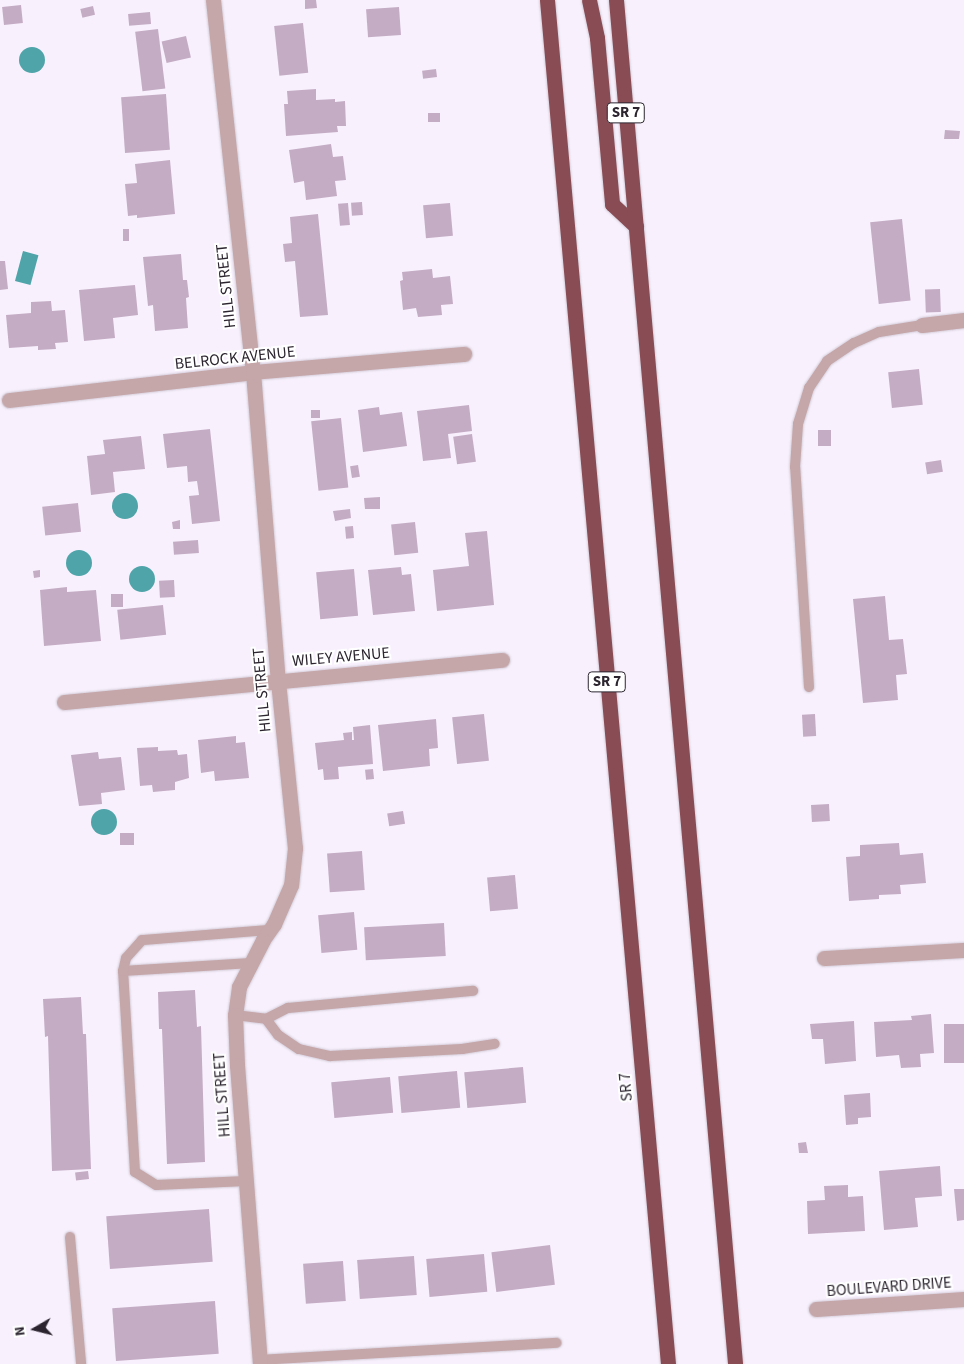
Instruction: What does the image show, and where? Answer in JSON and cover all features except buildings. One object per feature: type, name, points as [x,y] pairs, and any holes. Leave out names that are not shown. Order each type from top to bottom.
[{"type":"highway","name":"SR 7","points":[[547,0],[668,1364]]},
{"type":"highway","points":[[589,0],[597,38],[612,204],[636,226]]},
{"type":"highway","name":"SR 7","points":[[616,0],[735,1364]]},
{"type":"street","name":"HILL STREET","points":[[212,0],[253,372],[278,681],[295,848],[292,885],[285,902],[239,987],[236,1015],[237,1066],[260,1362]]},
{"type":"street","points":[[922,325],[964,320]]},
{"type":"street","name":"BELROCK AVENUE","points":[[10,400],[253,372],[464,354]]},
{"type":"street","name":"WILEY AVENUE","points":[[64,702],[502,660]]},
{"type":"street","points":[[824,958],[964,950]]},
{"type":"street","name":"BOULEVARD DRIVE","points":[[816,1309],[964,1299]]},
{"type":"lane","points":[[808,687],[796,467],[798,424],[809,388],[827,362],[854,343],[879,332],[922,325]]},
{"type":"lane","points":[[246,1181],[156,1185],[135,1172],[123,971],[126,958],[142,940],[270,930]]},
{"type":"lane","points":[[123,971],[251,963]]},
{"type":"lane","points":[[236,1015],[266,1019],[288,1008],[474,991]]},
{"type":"lane","points":[[266,1019],[278,1035],[299,1050],[330,1056],[462,1049],[494,1044]]},
{"type":"lane","points":[[70,1237],[82,1364]]},
{"type":"lane","points":[[260,1362],[557,1343]]},
{"type":"water","points":[[32,47],[41,51],[45,60],[41,69],[32,73],[23,69],[19,60],[23,51]]},
{"type":"water","points":[[23,251],[38,255],[30,285],[15,281]]},
{"type":"water","points":[[125,493],[134,497],[138,506],[134,515],[125,519],[116,515],[112,506],[116,497]]},
{"type":"water","points":[[79,550],[88,554],[92,563],[88,572],[79,576],[70,572],[66,563],[70,554]]},
{"type":"water","points":[[142,566],[151,570],[155,579],[151,588],[142,592],[133,588],[129,579],[133,570]]},
{"type":"water","points":[[104,809],[113,813],[117,822],[113,831],[104,835],[95,831],[91,822],[95,813]]}]
